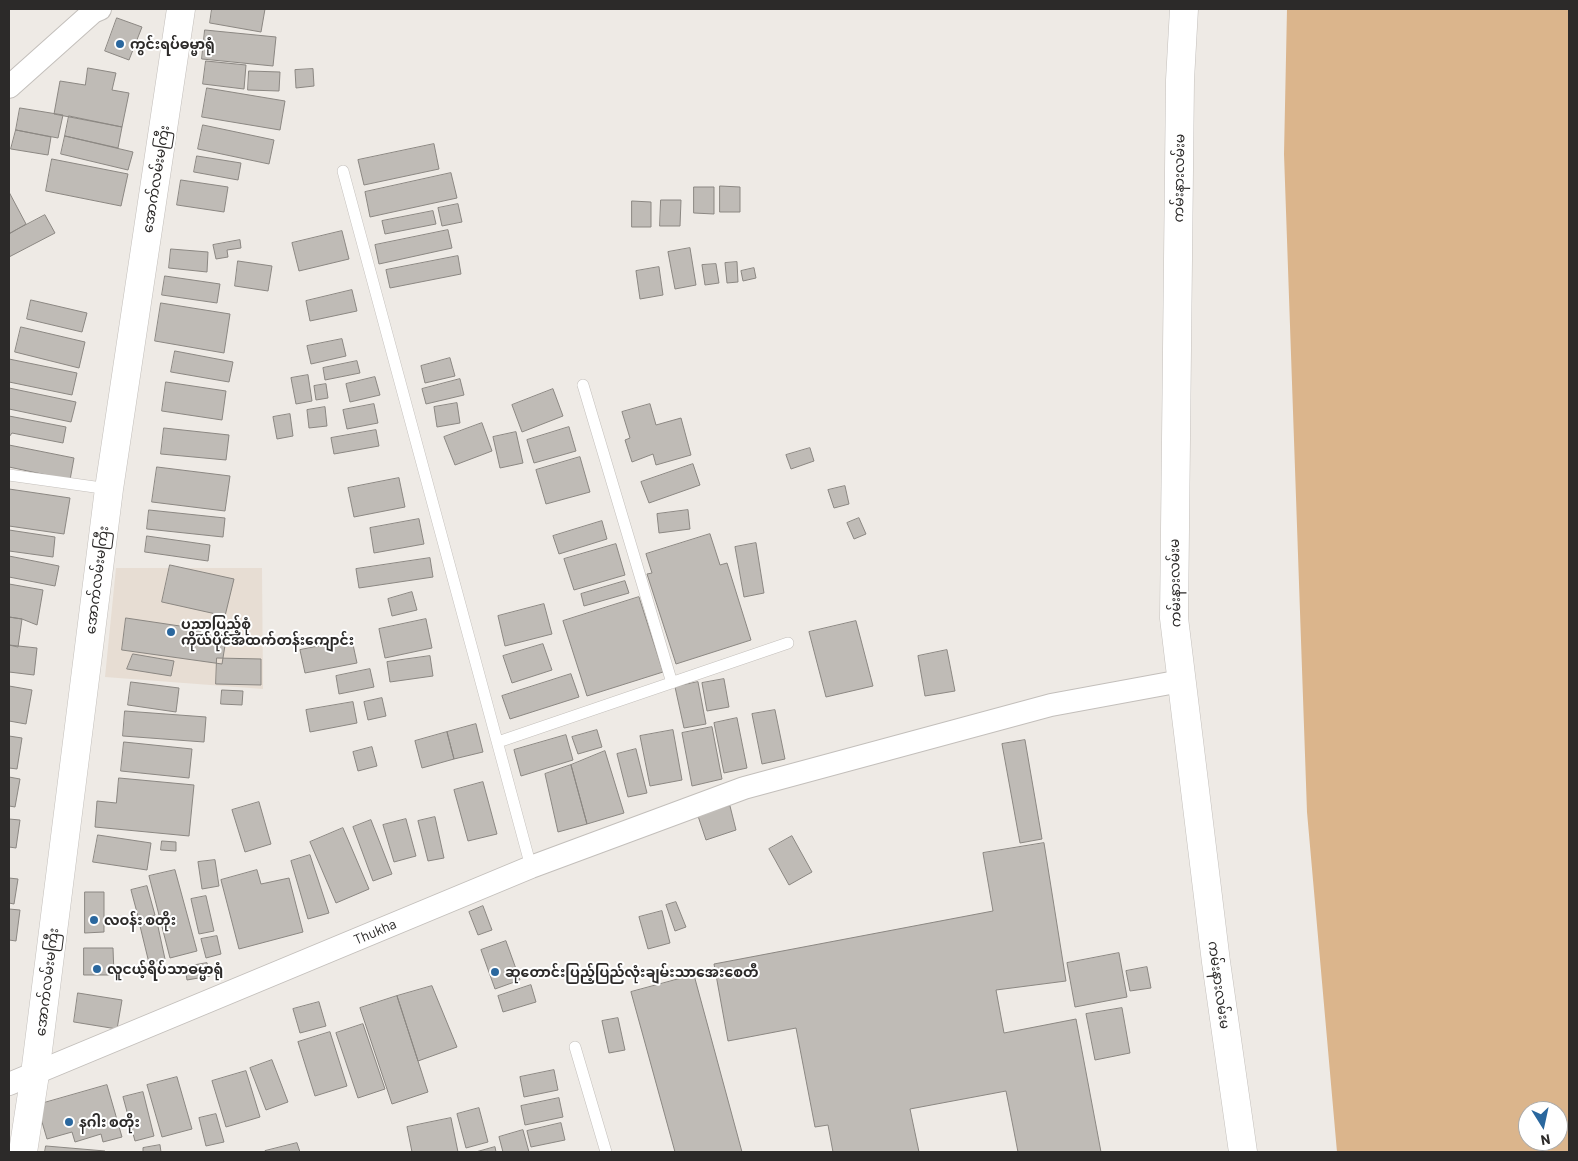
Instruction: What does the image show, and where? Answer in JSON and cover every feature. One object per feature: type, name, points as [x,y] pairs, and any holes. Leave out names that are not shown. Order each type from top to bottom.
[{"type":"main road","name":"အောက်လမ်းမကြီး","points":[[23,1152],[35,1074],[109,489],[181,9]]},
{"type":"main road","name":"ကမ်းနားလမ်းမ","points":[[1184,9],[1180,80],[1174,618],[1216,962],[1243,1152]]},
{"type":"street","points":[[9,87],[93,12],[100,9]]},
{"type":"street","name":"Thukha","points":[[9,1084],[531,866],[744,788],[1050,705],[1181,681]]},
{"type":"lane","points":[[343,171],[531,866]]},
{"type":"lane","points":[[582,385],[672,683]]},
{"type":"lane","points":[[9,475],[109,489]]},
{"type":"lane","points":[[498,742],[788,643]]},
{"type":"lane","points":[[575,1047],[606,1152]]},
{"type":"shaded area","points":[[1287,9],[1569,9],[1569,1152],[1337,1152],[1307,812],[1284,154]]},
{"type":"shaded area","points":[[116,568],[262,568],[263,689],[105,677]]},
{"type":"building","points":[[212,9],[265,9],[261,32],[210,23]]},
{"type":"building","points":[[117,18],[142,27],[129,60],[105,51]]},
{"type":"building","points":[[205,30],[276,37],[273,66],[202,59]]},
{"type":"building","points":[[206,61],[246,65],[244,89],[203,84]]},
{"type":"building","points":[[88,68],[116,73],[112,90],[129,93],[122,127],[54,114],[60,81],[85,85]]},
{"type":"building","points":[[313,69],[314,86],[296,88],[295,70]]},
{"type":"building","points":[[249,71],[280,72],[279,91],[248,90]]},
{"type":"building","points":[[207,88],[285,101],[280,130],[202,117]]},
{"type":"building","points":[[20,108],[63,115],[58,138],[16,130]]},
{"type":"building","points":[[69,116],[122,127],[118,148],[65,136]]},
{"type":"building","points":[[203,125],[274,140],[269,164],[198,149]]},
{"type":"building","points":[[16,130],[51,137],[48,155],[11,149]]},
{"type":"building","points":[[65,136],[133,152],[128,170],[61,154]]},
{"type":"building","points":[[434,144],[439,169],[364,185],[358,160]]},
{"type":"building","points":[[197,156],[241,163],[238,180],[194,172]]},
{"type":"building","points":[[52,159],[128,174],[121,206],[46,191]]},
{"type":"building","points":[[451,173],[457,198],[370,217],[365,192]]},
{"type":"building","points":[[181,180],[228,187],[224,212],[177,205]]},
{"type":"building","points":[[720,186],[740,187],[740,212],[720,212]]},
{"type":"building","points":[[694,187],[714,187],[714,214],[694,213]]},
{"type":"building","points":[[9,192],[26,224],[9,234]]},
{"type":"building","points":[[661,200],[681,200],[680,226],[660,226]]},
{"type":"building","points":[[632,201],[651,202],[651,227],[632,227]]},
{"type":"building","points":[[458,204],[462,222],[442,226],[438,208]]},
{"type":"building","points":[[433,211],[436,224],[385,234],[382,221]]},
{"type":"building","points":[[45,215],[55,233],[9,257],[9,234]]},
{"type":"building","points":[[448,230],[452,248],[379,264],[375,245]]},
{"type":"building","points":[[342,231],[349,259],[299,271],[292,243]]},
{"type":"building","points":[[240,240],[241,248],[227,250],[228,257],[216,259],[213,245]]},
{"type":"building","points":[[690,248],[696,285],[675,289],[668,252]]},
{"type":"building","points":[[171,249],[208,252],[207,272],[169,268]]},
{"type":"building","points":[[458,256],[461,274],[390,288],[386,270]]},
{"type":"building","points":[[238,261],[272,266],[268,291],[235,286]]},
{"type":"building","points":[[737,262],[738,282],[727,283],[725,263]]},
{"type":"building","points":[[716,264],[719,283],[705,285],[702,265]]},
{"type":"building","points":[[659,267],[663,295],[640,299],[636,271]]},
{"type":"building","points":[[754,268],[756,278],[743,281],[741,271]]},
{"type":"building","points":[[165,276],[220,284],[217,303],[162,295]]},
{"type":"building","points":[[352,290],[357,311],[310,321],[306,301]]},
{"type":"building","points":[[31,300],[87,313],[82,332],[27,319]]},
{"type":"building","points":[[161,303],[230,314],[224,353],[155,341]]},
{"type":"building","points":[[21,327],[85,342],[79,368],[15,352]]},
{"type":"building","points":[[342,339],[346,356],[311,364],[307,346]]},
{"type":"building","points":[[175,351],[233,362],[229,382],[171,372]]},
{"type":"building","points":[[450,358],[455,376],[425,383],[421,366]]},
{"type":"building","points":[[9,359],[77,373],[72,395],[9,382]]},
{"type":"building","points":[[357,361],[360,373],[325,380],[323,368]]},
{"type":"building","points":[[308,375],[312,401],[296,404],[291,378]]},
{"type":"building","points":[[375,377],[380,395],[350,402],[346,384]]},
{"type":"building","points":[[460,379],[464,395],[426,404],[422,389]]},
{"type":"building","points":[[166,382],[226,391],[222,420],[162,411]]},
{"type":"building","points":[[326,384],[328,398],[316,400],[314,386]]},
{"type":"building","points":[[9,388],[76,402],[71,422],[9,409]]},
{"type":"building","points":[[553,389],[563,416],[522,432],[512,405]]},
{"type":"building","points":[[457,403],[460,423],[437,427],[434,407]]},
{"type":"building","points":[[374,404],[378,423],[347,429],[343,410]]},
{"type":"building","points":[[650,404],[656,425],[681,418],[691,455],[656,465],[653,454],[632,462],[625,440],[630,438],[622,412]]},
{"type":"building","points":[[325,407],[327,426],[309,428],[307,410]]},
{"type":"building","points":[[290,414],[293,436],[277,439],[273,417]]},
{"type":"building","points":[[9,416],[66,427],[63,443],[12,433],[9,437]]},
{"type":"building","points":[[482,423],[492,451],[455,465],[444,437]]},
{"type":"building","points":[[569,427],[576,451],[534,463],[527,440]]},
{"type":"building","points":[[164,428],[229,435],[226,460],[161,454]]},
{"type":"building","points":[[376,430],[379,446],[334,454],[331,438]]},
{"type":"building","points":[[516,432],[523,463],[500,468],[493,437]]},
{"type":"building","points":[[9,445],[74,458],[70,480],[9,467]]},
{"type":"building","points":[[810,448],[814,461],[791,469],[786,455]]},
{"type":"building","points":[[580,457],[590,492],[546,504],[536,470]]},
{"type":"building","points":[[693,464],[700,485],[649,503],[641,482]]},
{"type":"building","points":[[157,467],[230,476],[225,511],[152,502]]},
{"type":"building","points":[[399,478],[405,507],[354,517],[348,488]]},
{"type":"building","points":[[845,486],[849,504],[834,508],[828,490]]},
{"type":"building","points":[[9,489],[70,498],[64,534],[9,526]]},
{"type":"building","points":[[149,510],[225,518],[223,537],[147,529]]},
{"type":"building","points":[[688,510],[690,529],[659,533],[657,514]]},
{"type":"building","points":[[859,518],[866,534],[854,539],[847,523]]},
{"type":"building","points":[[419,519],[424,544],[374,553],[370,528]]},
{"type":"building","points":[[602,521],[607,539],[559,554],[553,536]]},
{"type":"building","points":[[9,530],[55,537],[53,557],[9,551]]},
{"type":"building","points":[[710,534],[720,565],[727,563],[751,640],[676,664],[647,574],[652,573],[646,554]]},
{"type":"building","points":[[147,536],[210,545],[208,561],[145,552]]},
{"type":"building","points":[[756,543],[764,593],[744,597],[735,547]]},
{"type":"building","points":[[616,544],[625,575],[574,590],[564,559]]},
{"type":"building","points":[[9,556],[59,566],[55,586],[9,577]]},
{"type":"building","points":[[430,558],[433,577],[359,588],[356,569]]},
{"type":"building","points":[[170,565],[234,579],[225,616],[162,602]]},
{"type":"building","points":[[625,581],[629,593],[584,606],[581,594]]},
{"type":"building","points":[[9,584],[43,590],[37,625],[22,619],[9,617]]},
{"type":"building","points":[[412,592],[417,610],[392,616],[388,599]]},
{"type":"building","points":[[639,597],[663,672],[587,696],[563,621]]},
{"type":"building","points":[[544,604],[552,634],[505,646],[498,616]]},
{"type":"building","points":[[9,617],[22,619],[18,647],[9,645]]},
{"type":"building","points":[[126,618],[227,633],[222,664],[122,650]]},
{"type":"building","points":[[426,619],[432,648],[385,658],[379,629]]},
{"type":"building","points":[[856,621],[873,686],[826,697],[809,632]]},
{"type":"building","points":[[352,640],[357,663],[305,673],[300,650]]},
{"type":"building","points":[[543,644],[552,670],[512,683],[503,656]]},
{"type":"building","points":[[9,645],[37,648],[34,675],[9,672]]},
{"type":"building","points":[[947,650],[955,691],[925,696],[918,656]]},
{"type":"building","points":[[133,654],[174,661],[171,676],[127,669]]},
{"type":"building","points":[[430,656],[433,676],[390,682],[387,662]]},
{"type":"building","points":[[217,658],[261,659],[261,685],[216,684]]},
{"type":"building","points":[[370,669],[374,687],[339,694],[336,676]]},
{"type":"building","points":[[571,674],[579,697],[510,719],[502,696]]},
{"type":"building","points":[[724,679],[729,707],[707,711],[702,683]]},
{"type":"building","points":[[131,682],[179,688],[176,712],[128,705]]},
{"type":"building","points":[[698,682],[706,724],[684,728],[675,687]]},
{"type":"building","points":[[9,686],[32,690],[26,724],[9,721]]},
{"type":"building","points":[[222,690],[243,691],[242,705],[221,704]]},
{"type":"building","points":[[382,698],[386,716],[368,720],[364,702]]},
{"type":"building","points":[[353,702],[357,723],[310,732],[306,710]]},
{"type":"building","points":[[775,710],[785,759],[762,764],[752,714]]},
{"type":"building","points":[[125,711],[206,717],[204,742],[123,736]]},
{"type":"building","points":[[737,718],[747,768],[724,773],[714,723]]},
{"type":"building","points":[[476,724],[483,752],[454,759],[447,732]]},
{"type":"building","points":[[712,727],[722,779],[692,786],[682,733]]},
{"type":"building","points":[[597,730],[602,747],[578,754],[572,737]]},
{"type":"building","points":[[673,730],[682,780],[650,786],[640,736]]},
{"type":"building","points":[[447,732],[454,759],[422,768],[415,741]]},
{"type":"building","points":[[566,735],[573,760],[521,776],[514,750]]},
{"type":"building","points":[[9,736],[22,738],[17,769],[9,768]]},
{"type":"building","points":[[1025,740],[1042,839],[1020,843],[1002,744]]},
{"type":"building","points":[[124,742],[192,749],[189,778],[121,771]]},
{"type":"building","points":[[372,747],[377,766],[358,771],[353,752]]},
{"type":"building","points":[[636,749],[647,793],[628,797],[617,754]]},
{"type":"building","points":[[605,751],[624,813],[587,824],[571,765]]},
{"type":"building","points":[[571,765],[587,824],[558,832],[545,774]]},
{"type":"building","points":[[9,777],[20,779],[15,807],[9,806]]},
{"type":"building","points":[[119,778],[194,785],[189,836],[95,827],[97,801],[116,803]]},
{"type":"building","points":[[483,782],[497,834],[468,841],[454,790]]},
{"type":"building","points":[[259,802],[271,844],[245,852],[232,810]]},
{"type":"building","points":[[730,806],[736,830],[706,840],[698,816]]},
{"type":"building","points":[[435,817],[444,858],[428,861],[418,821]]},
{"type":"building","points":[[9,819],[20,820],[16,848],[9,847]]},
{"type":"building","points":[[406,819],[416,856],[394,862],[383,825]]},
{"type":"building","points":[[371,820],[392,874],[373,881],[353,827]]},
{"type":"building","points":[[343,828],[369,889],[336,903],[310,842]]},
{"type":"building","points":[[98,835],[151,843],[147,870],[93,862]]},
{"type":"building","points":[[792,836],[812,872],[789,885],[769,849]]},
{"type":"building","points":[[162,841],[176,842],[176,851],[161,850]]},
{"type":"building","points":[[1044,843],[1066,981],[996,990],[1004,1033],[1076,1019],[1101,1152],[1018,1152],[1006,1091],[910,1109],[919,1152],[833,1152],[828,1125],[815,1127],[796,1028],[728,1041],[714,964],[993,911],[983,853]]},
{"type":"building","points":[[310,855],[329,913],[308,919],[291,861]]},
{"type":"building","points":[[215,860],[219,886],[202,889],[198,862]]},
{"type":"building","points":[[175,870],[197,951],[170,958],[149,876]]},
{"type":"building","points":[[257,870],[261,884],[289,878],[303,932],[239,949],[221,880]]},
{"type":"building","points":[[9,878],[18,879],[14,904],[9,903]]},
{"type":"building","points":[[147,886],[155,915],[139,920],[131,890]]},
{"type":"building","points":[[85,892],[104,892],[104,932],[85,933]]},
{"type":"building","points":[[206,896],[214,931],[199,934],[191,899]]},
{"type":"building","points":[[676,902],[686,927],[675,931],[666,905]]},
{"type":"building","points":[[483,906],[492,930],[478,935],[469,912]]},
{"type":"building","points":[[9,909],[20,910],[16,941],[9,940]]},
{"type":"building","points":[[662,911],[670,943],[648,949],[639,917]]},
{"type":"building","points":[[157,922],[165,959],[149,963],[140,926]]},
{"type":"building","points":[[217,936],[221,954],[206,958],[201,939]]},
{"type":"building","points":[[506,941],[520,980],[495,989],[481,950]]},
{"type":"building","points":[[84,948],[113,948],[114,975],[84,975]]},
{"type":"building","points":[[1119,953],[1127,997],[1075,1007],[1067,963]]},
{"type":"building","points":[[207,963],[210,976],[187,980],[185,967]]},
{"type":"building","points":[[1147,967],[1151,988],[1130,991],[1126,971]]},
{"type":"building","points":[[694,975],[742,1152],[675,1152],[631,992]]},
{"type":"building","points":[[531,985],[536,1002],[503,1012],[498,996]]},
{"type":"building","points":[[432,986],[457,1047],[418,1061],[397,996]]},
{"type":"building","points":[[78,993],[122,1000],[117,1029],[74,1022]]},
{"type":"building","points":[[397,996],[428,1092],[392,1104],[360,1008]]},
{"type":"building","points":[[319,1002],[326,1026],[300,1033],[293,1009]]},
{"type":"building","points":[[1122,1008],[1130,1053],[1095,1060],[1086,1014]]},
{"type":"building","points":[[618,1018],[625,1050],[609,1053],[602,1021]]},
{"type":"building","points":[[363,1024],[385,1089],[358,1098],[336,1033]]},
{"type":"building","points":[[330,1032],[347,1086],[315,1096],[298,1042]]},
{"type":"building","points":[[272,1060],[288,1102],[266,1110],[250,1068]]},
{"type":"building","points":[[554,1070],[558,1090],[524,1097],[520,1077]]},
{"type":"building","points":[[246,1071],[260,1117],[226,1127],[212,1081]]},
{"type":"building","points":[[177,1077],[192,1129],[162,1137],[147,1085]]},
{"type":"building","points":[[107,1085],[122,1137],[103,1142],[101,1134],[75,1142],[72,1132],[47,1139],[37,1105]]},
{"type":"building","points":[[143,1092],[154,1136],[135,1141],[123,1097]]},
{"type":"building","points":[[559,1098],[563,1117],[525,1125],[521,1106]]},
{"type":"building","points":[[479,1108],[488,1142],[466,1148],[457,1114]]},
{"type":"building","points":[[216,1114],[224,1142],[206,1146],[199,1118]]},
{"type":"building","points":[[451,1118],[458,1152],[412,1152],[407,1127]]},
{"type":"building","points":[[561,1123],[565,1140],[531,1147],[527,1131]]},
{"type":"building","points":[[523,1130],[529,1152],[503,1152],[499,1137]]},
{"type":"building","points":[[297,1143],[300,1152],[265,1152],[265,1151]]},
{"type":"building","points":[[160,1145],[161,1152],[143,1152],[143,1148]]},
{"type":"building","points":[[46,1146],[105,1151],[105,1152],[45,1152]]},
{"type":"building","points":[[495,1147],[496,1152],[476,1152]]},
{"type":"place","name":"ကွင်းရပ်ဓမ္မာရုံ","points":[[120,44]]},
{"type":"place","name":"ပညာပြည့်စုံ ကိုယ်ပိုင်အထက်တန်းကျောင်း","points":[[171,632]]},
{"type":"place","name":"လဝန်း စတိုး","points":[[94,920]]},
{"type":"place","name":"လူငယ့်ရိပ်သာဓမ္မာရုံ","points":[[97,969]]},
{"type":"place","name":"ဆုတောင်းပြည့်ပြည်လုံးချမ်းသာအေးစေတီ","points":[[495,972]]},
{"type":"place","name":"နဂါး စတိုး","points":[[69,1122]]}]
